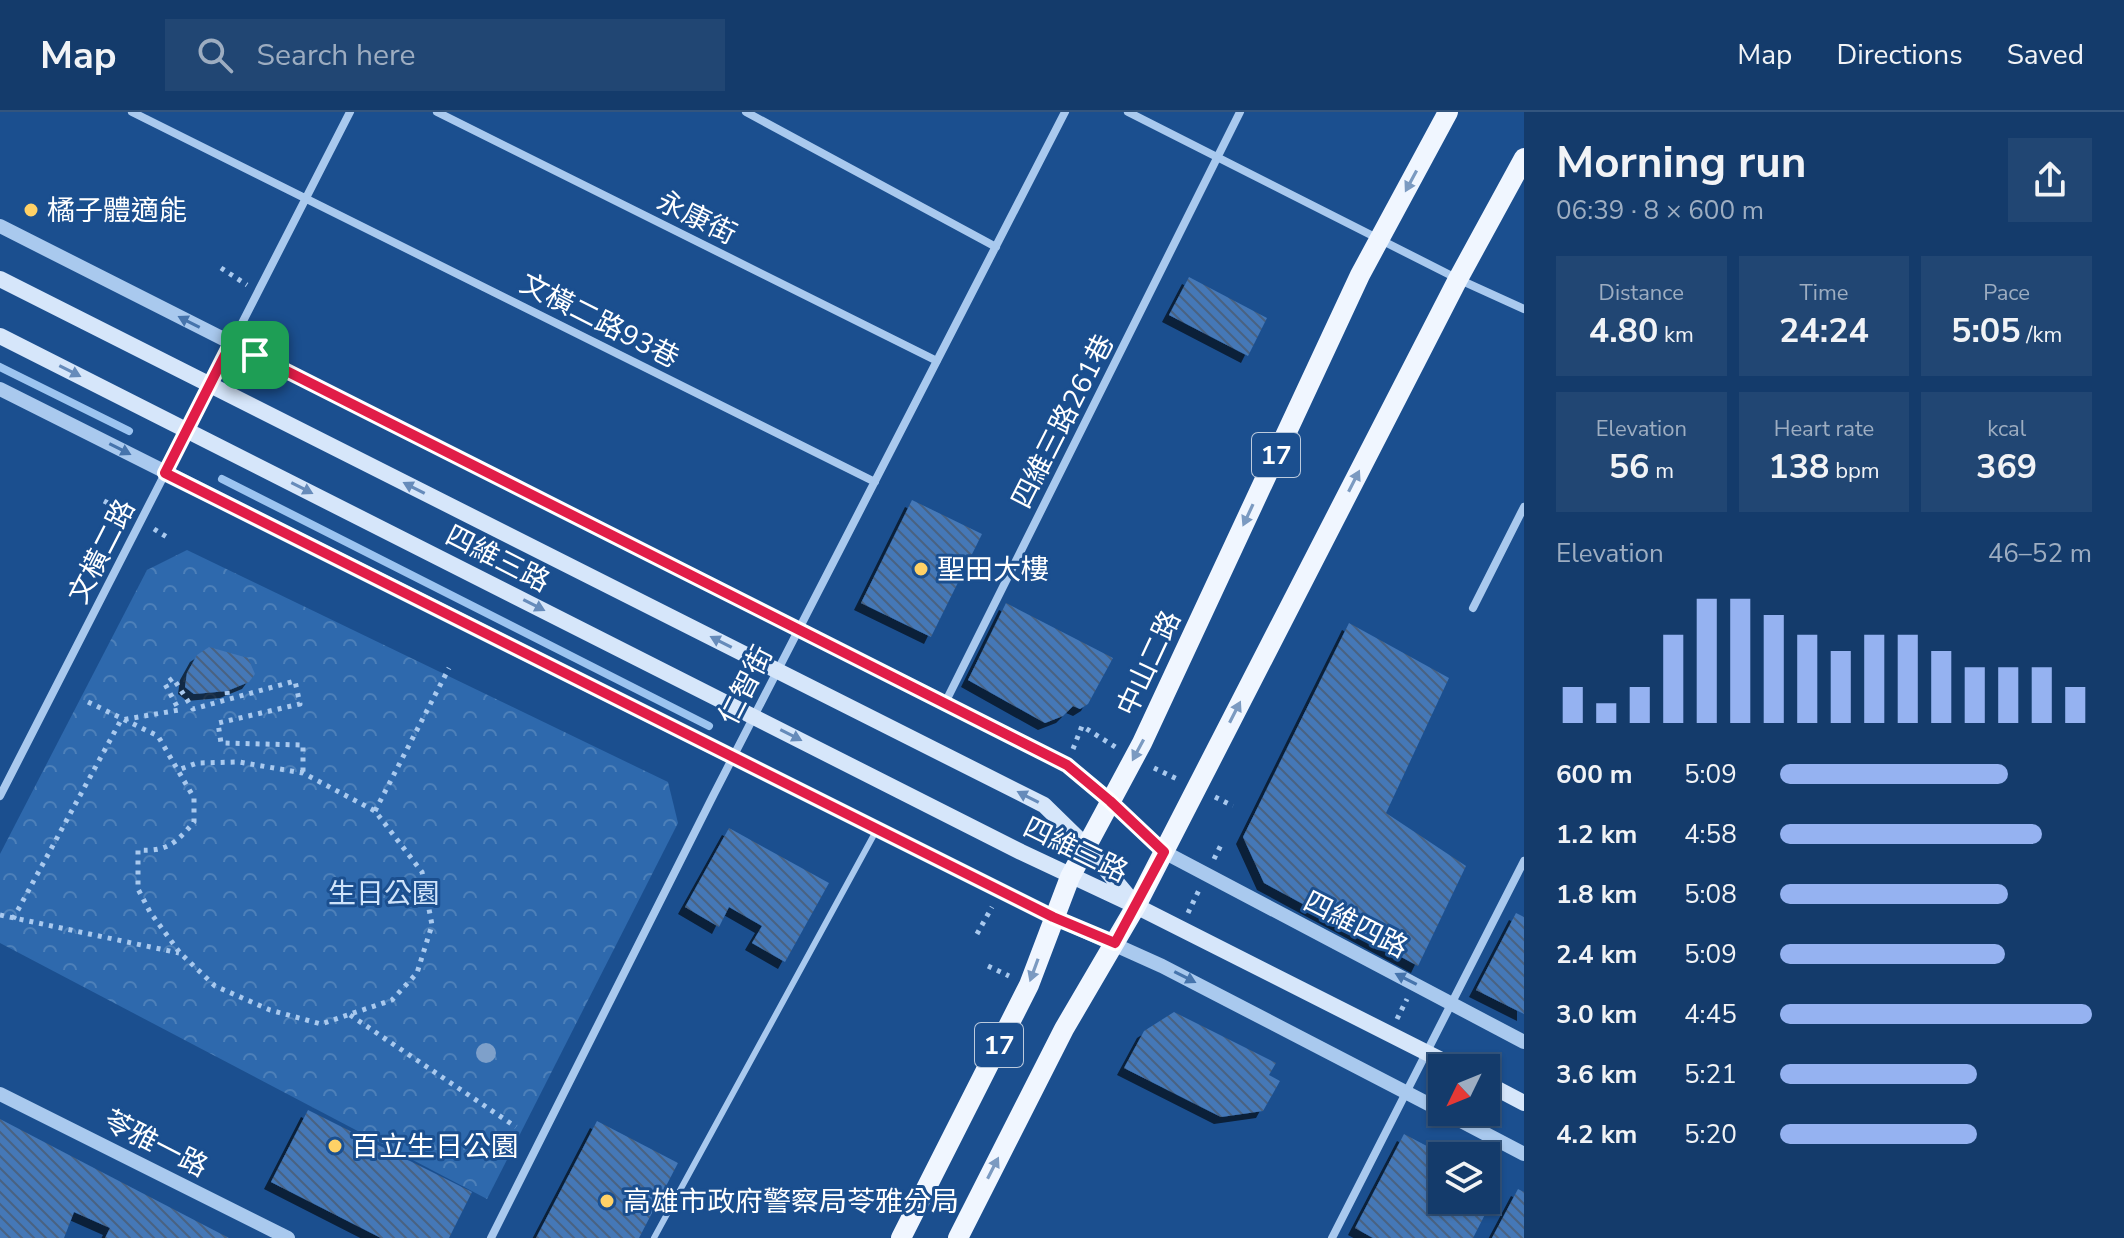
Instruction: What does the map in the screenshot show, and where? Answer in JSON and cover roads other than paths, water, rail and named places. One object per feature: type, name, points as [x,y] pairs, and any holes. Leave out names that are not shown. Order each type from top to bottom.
[{"type":"main road","name":"中山二路","points":[[901,1238],[1029,985],[1070,877],[1142,743],[1379,239],[1448,112]]},
{"type":"main road","name":"17","points":[[958,1238],[1064,1029],[1136,906],[1458,279],[1524,158]]},
{"type":"main road","name":"四維三路","points":[[0,279],[1044,805],[1087,847],[1136,906]]},
{"type":"main road","name":"四維三路","points":[[0,336],[1070,877],[1136,906]]},
{"type":"main road","points":[[1136,906],[1431,1054]]},
{"type":"main road","points":[[1500,1090],[1524,1103]]},
{"type":"street","name":"文橫二路93巷","points":[[132,112],[875,482]]},
{"type":"street","name":"文橫二路","points":[[0,796],[350,112]]},
{"type":"street","name":"永康街","points":[[437,112],[937,361]]},
{"type":"street","points":[[746,112],[996,247]]},
{"type":"street","name":"仁智街","points":[[491,1238],[733,756],[1065,112]]},
{"type":"street","points":[[1128,112],[1458,279],[1524,309]]},
{"type":"street","name":"四維三路261巷","points":[[945,703],[1240,112]]},
{"type":"street","name":"四維三路","points":[[0,226],[1067,765],[1164,852]]},
{"type":"street","points":[[0,389],[1053,917],[1115,943],[1428,1103]]},
{"type":"street","points":[[1473,608],[1524,507]]},
{"type":"street","name":"四維四路","points":[[1164,852],[1524,1042]]},
{"type":"street","points":[[1334,1237],[1521,873],[1524,861]]},
{"type":"street","name":"苓雅一路","points":[[0,1094],[288,1238]]},
{"type":"street","points":[[1471,1126],[1524,1154]]},
{"type":"lane","points":[[654,1238],[877,828]]},
{"type":"waterway","points":[[0,367],[129,431]]},
{"type":"waterway","points":[[222,479],[709,726]]},
{"type":"place","name":"橘子體適能","points":[[31,210]]},
{"type":"place","name":"聖田大樓","points":[[921,569]]},
{"type":"place","name":"百立生日公園","points":[[335,1146]]},
{"type":"place","name":"高雄市政府警察局苓雅分局","points":[[607,1201]]},
{"type":"park label","name":"生日公園","points":[[384,893]]}]
